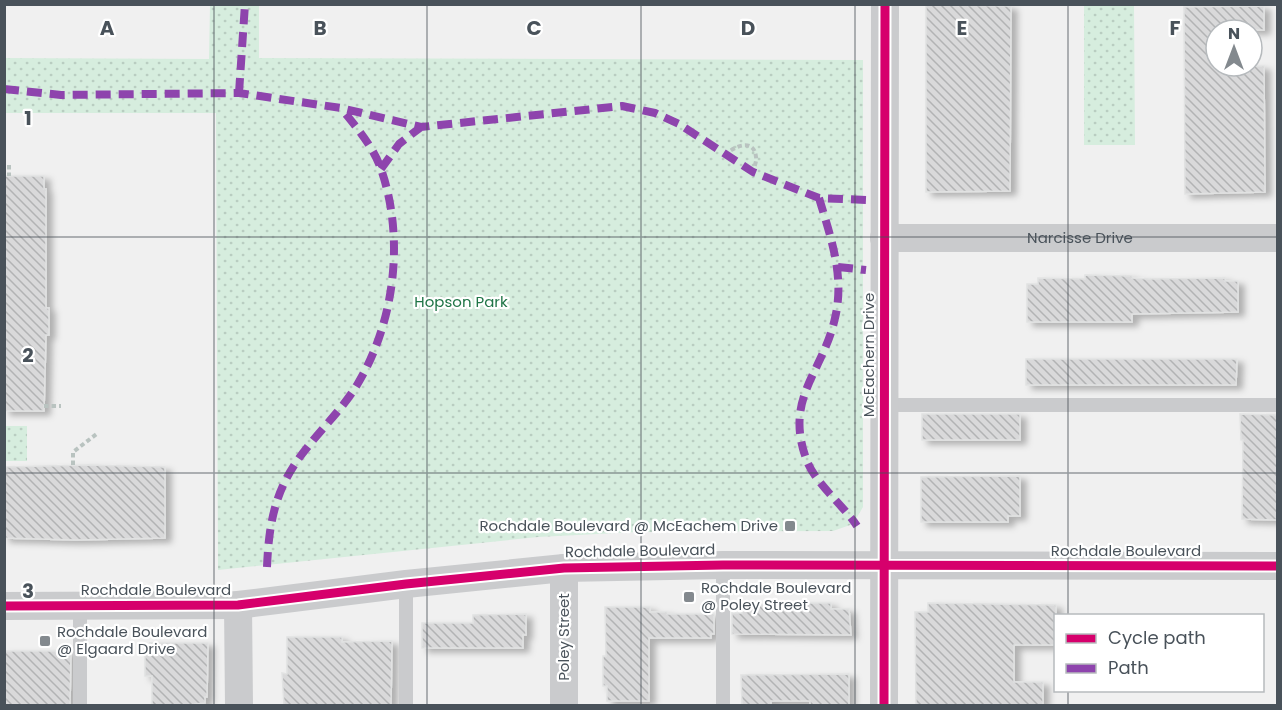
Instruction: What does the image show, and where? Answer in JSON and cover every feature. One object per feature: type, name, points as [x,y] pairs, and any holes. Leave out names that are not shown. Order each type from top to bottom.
[{"type":"street","name":"McEachern Drive","points":[[884,705],[885,4]]},
{"type":"street","name":"Narcisse Drive","points":[[884,238],[1278,238]]},
{"type":"street","name":"Rochdale Boulevard","points":[[4,606],[238,605],[406,584],[564,568],[723,565],[1278,566]]},
{"type":"street","name":"Poley Street","points":[[564,568],[564,705]]},
{"type":"street","points":[[238,605],[238,705]]},
{"type":"lane","points":[[884,405],[1278,405]]},
{"type":"lane","points":[[723,565],[723,705]]},
{"type":"lane","points":[[406,584],[406,705]]},
{"type":"lane","points":[[80,606],[80,705]]},
{"type":"path","points":[[725,155],[733,147],[749,146],[754,150],[756,157],[753,172]]},
{"type":"path","points":[[9,165],[9,176]]},
{"type":"path","points":[[44,406],[61,406]]},
{"type":"path","points":[[73,465],[73,452],[98,432]]},
{"type":"green space","name":"Hopson Park","points":[[210,5],[259,5],[259,58],[863,60],[863,507],[853,524],[833,531],[637,532],[538,537],[218,570],[216,113],[4,113],[5,58],[209,59]]},
{"type":"green space","points":[[1084,5],[1134,5],[1135,145],[1084,145]]},
{"type":"green space","points":[[5,426],[27,426],[27,461],[5,461]]},
{"type":"building","points":[[926,5],[1011,6],[1010,191],[926,192]]},
{"type":"building","points":[[1264,6],[1264,18],[1204,18],[1204,78],[1264,78],[1264,66],[1265,192],[1185,194],[1184,7]]},
{"type":"building","points":[[4,176],[44,176],[44,189],[46,189],[46,308],[49,308],[49,335],[46,335],[44,411],[4,411]]},
{"type":"building","points":[[1085,275],[1132,276],[1132,278],[1149,279],[1225,278],[1225,281],[1238,281],[1238,312],[1132,314],[1132,322],[1027,322],[1027,284],[1038,284],[1038,278],[1085,279]]},
{"type":"building","points":[[1026,359],[1237,359],[1236,385],[1026,385]]},
{"type":"building","points":[[922,414],[1020,414],[1020,440],[922,440]]},
{"type":"building","points":[[1240,414],[1278,415],[1278,520],[1242,519],[1243,440],[1241,440]]},
{"type":"building","points":[[88,465],[165,467],[165,538],[76,540],[4,538],[4,467]]},
{"type":"building","points":[[1020,476],[1020,516],[1008,516],[1008,522],[921,522],[921,477]]},
{"type":"building","points":[[791,603],[831,603],[831,609],[849,609],[851,635],[732,634],[732,613],[742,613],[742,605],[791,605]]},
{"type":"building","points":[[928,603],[1056,605],[1054,645],[1014,645],[1014,682],[1043,682],[1043,705],[916,705],[915,612],[928,612]]},
{"type":"building","points":[[605,607],[650,607],[650,612],[667,612],[667,614],[714,614],[714,634],[711,634],[711,638],[649,638],[649,701],[607,701],[607,686],[603,686],[603,656],[606,656]]},
{"type":"building","points":[[526,614],[526,635],[523,635],[523,648],[422,648],[422,623],[473,623],[473,615]]},
{"type":"building","points":[[287,637],[342,637],[342,642],[392,641],[391,705],[284,705],[282,673],[287,674]]},
{"type":"building","points":[[150,643],[208,643],[205,703],[152,705],[152,676],[145,676],[145,648],[150,648]]},
{"type":"building","points":[[4,651],[71,651],[70,705],[4,705]]},
{"type":"building","points":[[849,674],[849,705],[810,705],[810,701],[771,701],[771,705],[742,705],[741,675]]},
{"type":"marked path","points":[[239,93],[245,4]]},
{"type":"marked path","points":[[4,89],[61,95],[239,93],[341,108],[421,127],[622,106],[655,113],[679,124],[753,172],[819,198],[866,200]]},
{"type":"marked path","points":[[267,567],[272,519],[281,490],[296,463],[346,402],[357,385],[370,360],[388,307],[394,251],[393,223],[388,196],[378,161],[341,108]]},
{"type":"marked path","points":[[381,169],[399,144],[421,127]]},
{"type":"marked path","points":[[819,198],[835,258],[838,303],[829,337],[807,386],[802,403],[801,439],[811,470],[857,526]]},
{"type":"marked path","points":[[838,267],[866,270]]},
{"type":"cycle path","points":[[884,706],[885,4]]},
{"type":"cycle path","points":[[4,606],[238,605],[406,584],[564,568],[723,565],[1278,566]]},
{"type":"place","name":"Rochdale Boulevard @ McEachem Drive","points":[[790,526]]},
{"type":"place","name":"Rochdale Boulevard @ Poley Street","points":[[689,597]]},
{"type":"place","name":"Rochdale Boulevard @ Elgaard Drive","points":[[45,641]]}]
